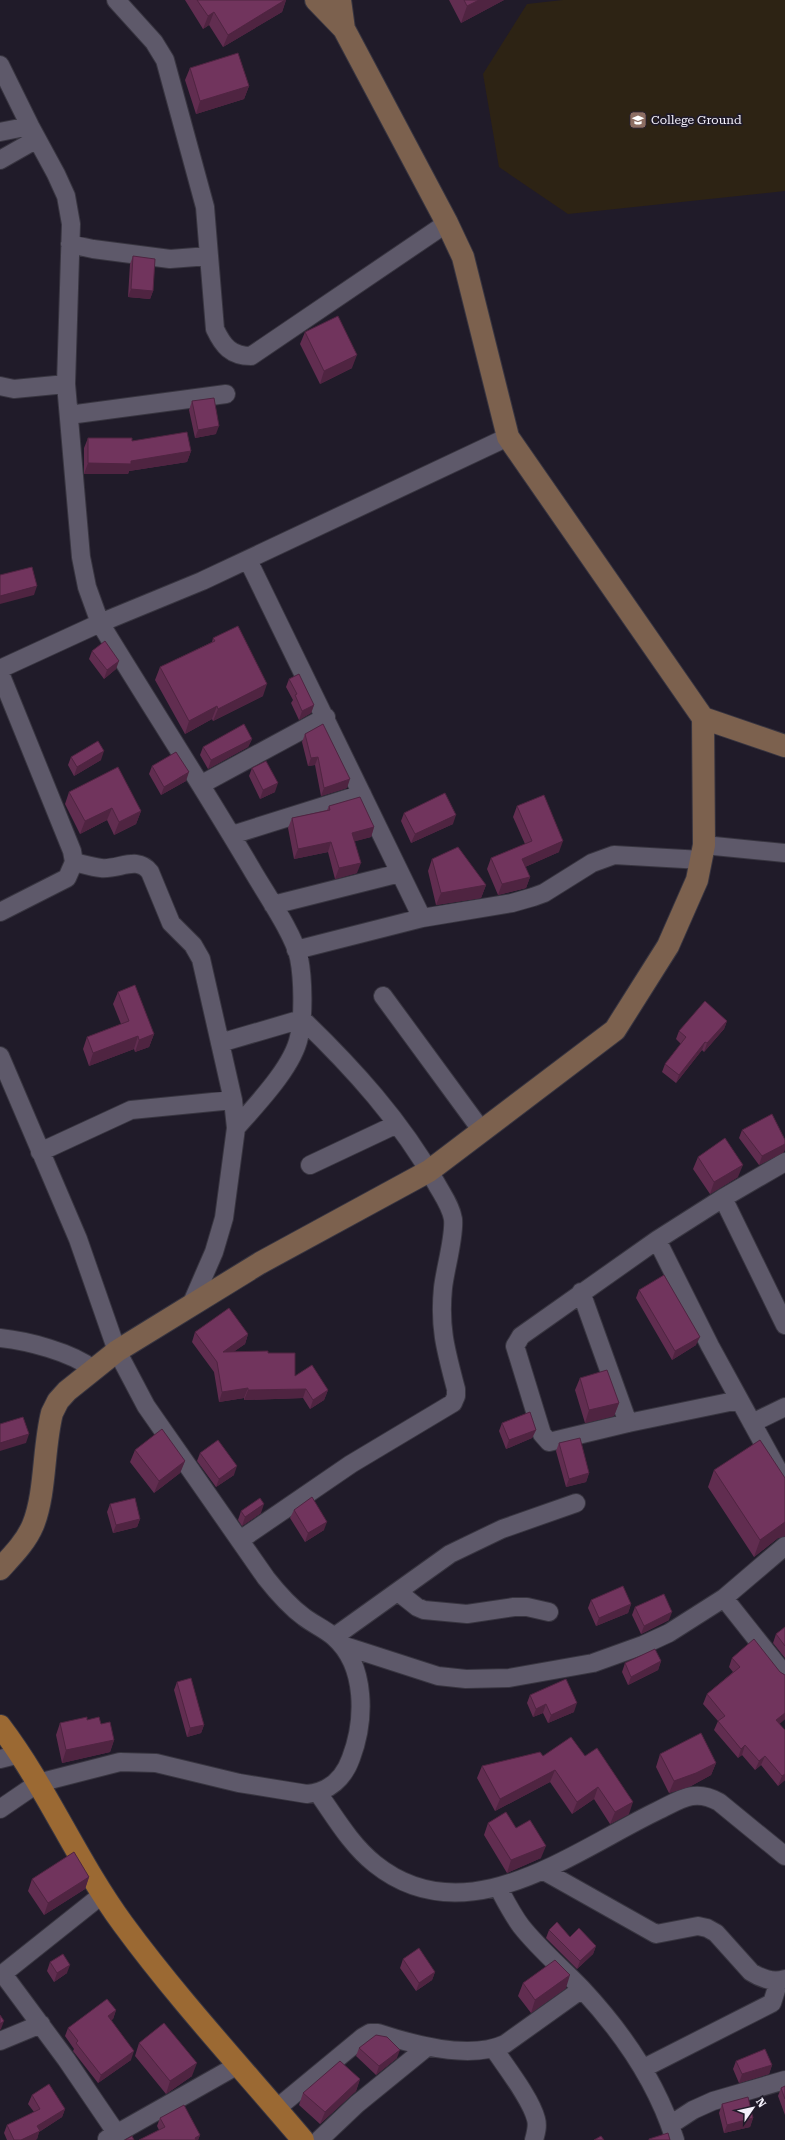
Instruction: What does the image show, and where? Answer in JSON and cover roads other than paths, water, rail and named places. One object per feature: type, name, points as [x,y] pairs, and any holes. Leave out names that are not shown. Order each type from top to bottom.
[{"type":"main road","points":[[0,1569],[24,1541],[33,1525],[39,1504],[52,1413],[58,1401],[67,1391],[117,1351],[260,1263],[429,1171],[615,1030],[668,946],[697,880],[703,853],[703,718],[508,437],[463,257],[447,223],[344,28],[316,0]]},
{"type":"main road","points":[[340,0],[344,28]]},
{"type":"main road","points":[[703,718],[785,746]]},
{"type":"main road","points":[[0,1726],[11,1753],[38,1783],[85,1867],[123,1923],[238,2065],[302,2139]]},
{"type":"street","points":[[116,0],[154,42],[165,60],[205,207],[215,329],[221,341],[230,352],[240,356],[251,356],[447,223]]},
{"type":"street","points":[[0,65],[66,196],[71,224],[66,384],[81,557],[87,587],[100,623],[202,784],[273,905],[296,950],[299,959],[302,1019],[299,1038],[294,1054],[266,1093],[236,1128]]},
{"type":"street","points":[[0,132],[33,133]]},
{"type":"street","points":[[0,160],[33,133]]},
{"type":"street","points":[[70,244],[93,249],[170,259],[209,256]]},
{"type":"street","points":[[0,386],[14,389],[66,384]]},
{"type":"street","points":[[69,415],[226,394]]},
{"type":"street","points":[[0,669],[100,623],[202,581],[248,560],[508,437]]},
{"type":"street","points":[[248,560],[326,717],[422,918]]},
{"type":"street","points":[[0,673],[6,705],[72,851],[74,862],[67,878],[0,912]]},
{"type":"street","points":[[202,784],[326,717]]},
{"type":"street","points":[[232,835],[362,794]]},
{"type":"street","points":[[296,950],[422,918],[512,903],[533,897],[592,863],[614,855],[785,853]]},
{"type":"street","points":[[74,862],[102,868],[136,863],[146,866],[150,872],[171,923],[193,945],[201,959],[233,1100],[236,1128],[224,1218],[214,1252],[191,1306]]},
{"type":"street","points":[[273,905],[400,873]]},
{"type":"street","points":[[383,996],[482,1131]]},
{"type":"street","points":[[220,1043],[302,1019]]},
{"type":"street","points":[[240,1540],[351,1464],[453,1403],[456,1396],[441,1322],[443,1287],[453,1220],[448,1204],[429,1171],[396,1124],[348,1064],[302,1019]]},
{"type":"street","points":[[0,1056],[78,1239],[117,1351],[146,1406],[266,1578],[285,1601],[304,1617],[338,1641],[438,1676],[466,1680],[509,1678],[593,1663],[643,1645],[669,1633],[724,1598],[785,1546]]},
{"type":"street","points":[[40,1152],[131,1110],[233,1100]]},
{"type":"street","points":[[310,1165],[396,1124]]},
{"type":"street","points":[[739,1400],[628,1423],[554,1442],[546,1440],[542,1434],[515,1346],[521,1336],[581,1292],[657,1240],[723,1198],[785,1162]]},
{"type":"street","points":[[723,1198],[785,1325]]},
{"type":"street","points":[[657,1240],[739,1400],[785,1483]]},
{"type":"street","points":[[581,1292],[628,1423]]},
{"type":"street","points":[[0,1337],[73,1356],[93,1369]]},
{"type":"street","points":[[752,1423],[785,1407]]},
{"type":"street","points":[[338,1641],[398,1592],[450,1554],[486,1536],[576,1503]]},
{"type":"street","points":[[398,1592],[417,1607],[424,1610],[467,1614],[514,1607],[527,1607],[548,1612]]},
{"type":"street","points":[[724,1598],[785,1675]]},
{"type":"street","points":[[0,1809],[38,1783],[105,1765],[136,1762],[156,1763],[240,1783],[307,1794],[318,1793],[328,1789],[343,1774],[357,1740],[361,1702],[358,1680],[353,1665],[338,1641]]},
{"type":"street","points":[[318,1793],[356,1845],[388,1873],[421,1888],[446,1893],[498,1887],[544,1872],[622,1828],[682,1799],[699,1795],[708,1796],[718,1802],[785,1856]]},
{"type":"street","points":[[544,1872],[656,1934],[698,1926],[707,1928],[716,1933],[751,1972],[769,1980],[782,1980],[772,2003],[644,2068]]},
{"type":"street","points":[[498,1887],[520,1925],[582,1989],[612,2023],[644,2068],[672,2133],[708,2103],[785,2080]]},
{"type":"street","points":[[103,1894],[2,1975],[41,2024],[111,2137],[238,2065]]},
{"type":"street","points":[[276,2109],[363,2037],[370,2033],[378,2033],[427,2046],[461,2050],[494,2049],[505,2044],[582,1989]]},
{"type":"street","points":[[0,2041],[41,2024]]},
{"type":"street","points":[[302,2139],[358,2104],[427,2046]]},
{"type":"street","points":[[494,2049],[536,2118],[537,2128],[534,2140]]},
{"type":"place","name":"College Ground","points":[[638,120]]}]
